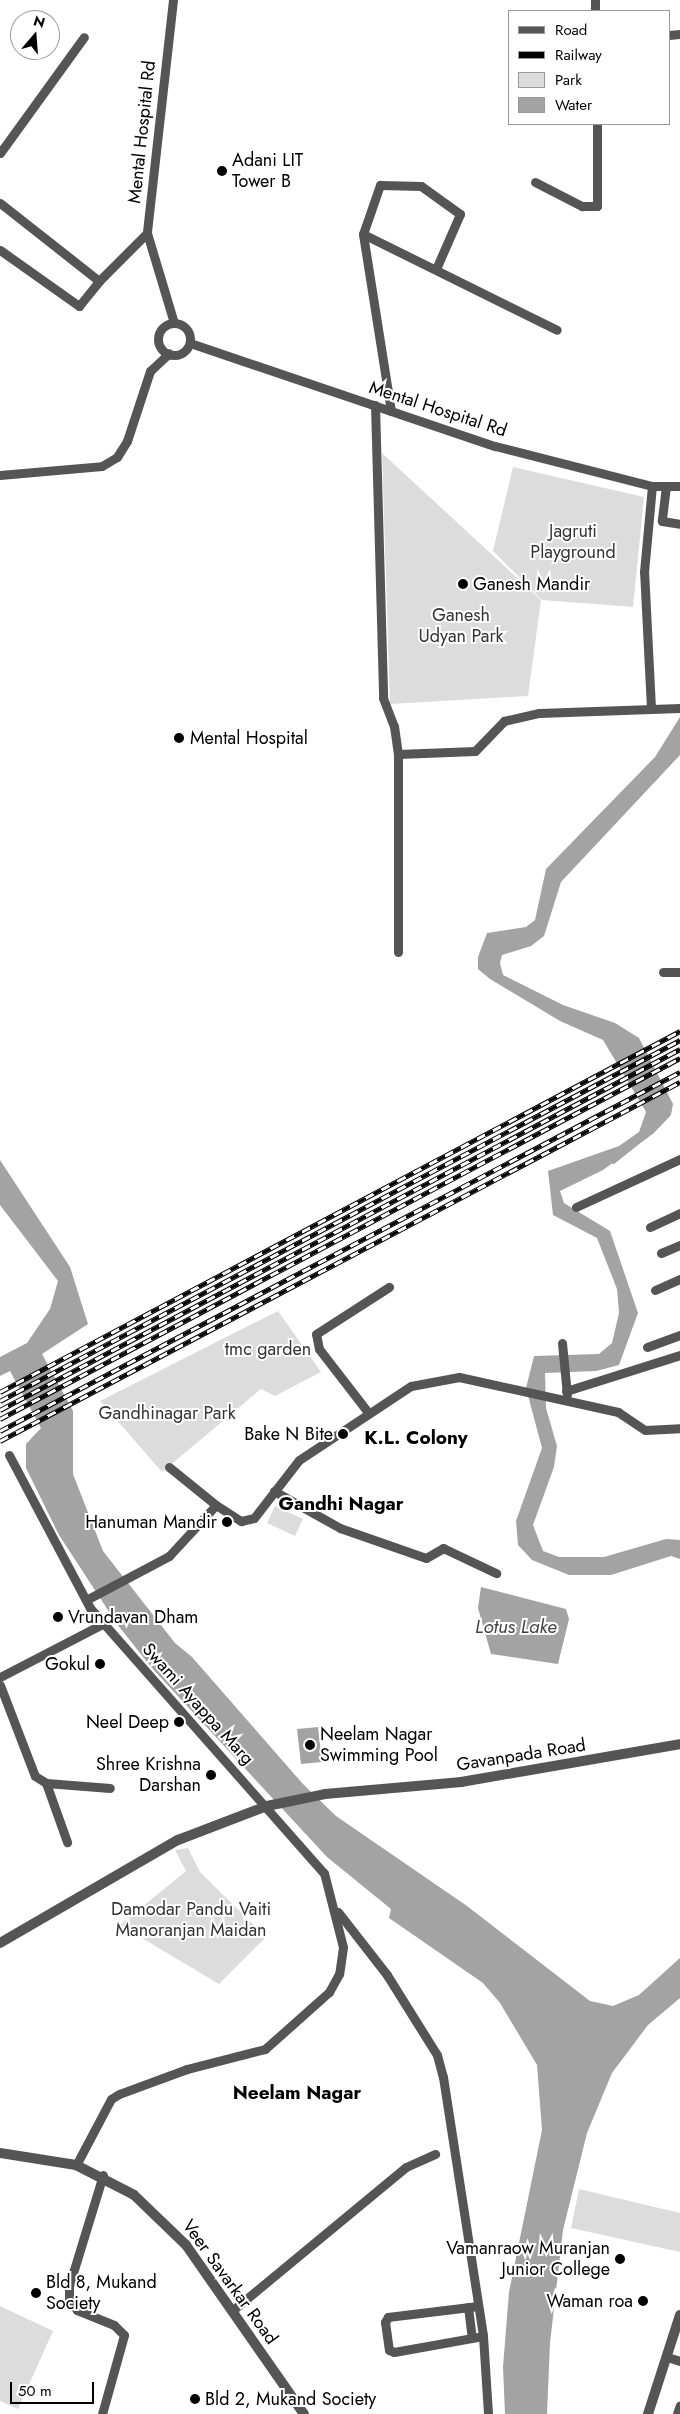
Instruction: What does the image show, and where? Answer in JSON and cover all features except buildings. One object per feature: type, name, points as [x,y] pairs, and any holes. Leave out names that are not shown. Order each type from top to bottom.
[{"type":"street","name":"Mental Hospital Rd","points":[[173,0],[147,233],[174,323]]},
{"type":"street","points":[[0,154],[84,37]]},
{"type":"street","points":[[535,182],[582,206],[597,206],[597,125]]},
{"type":"street","points":[[390,411],[363,234],[380,185],[422,186],[460,214],[436,269]]},
{"type":"street","points":[[0,203],[99,281]]},
{"type":"street","points":[[0,250],[80,306],[99,281],[147,233]]},
{"type":"street","points":[[363,234],[557,330]]},
{"type":"street","points":[[0,475],[102,466],[117,457],[128,441],[150,371],[169,353],[183,352],[190,342],[187,329],[174,323],[159,336],[160,345],[169,353]]},
{"type":"street","name":"Mental Hospital Rd","points":[[190,342],[495,446],[652,486],[680,486]]},
{"type":"street","points":[[375,405],[383,698],[394,726],[398,754],[398,952]]},
{"type":"street","points":[[651,708],[644,572],[652,486]]},
{"type":"street","points":[[666,486],[662,521],[680,524]]},
{"type":"street","points":[[398,754],[475,751],[504,721],[538,713],[680,708]]},
{"type":"street","points":[[663,972],[680,972]]},
{"type":"street","points":[[576,1207],[680,1159]]},
{"type":"street","points":[[650,1227],[680,1214]]},
{"type":"street","points":[[662,1253],[680,1245]]},
{"type":"street","points":[[655,1290],[680,1279]]},
{"type":"street","points":[[367,1411],[319,1349],[316,1334],[388,1287]]},
{"type":"street","points":[[647,1347],[680,1335]]},
{"type":"street","points":[[562,1343],[567,1403]]},
{"type":"street","points":[[566,1391],[680,1355]]},
{"type":"street","points":[[169,1467],[216,1506],[248,1521],[299,1460],[367,1411],[411,1386],[444,1378],[475,1379],[567,1403],[623,1413],[645,1430],[680,1428]]},
{"type":"street","name":"Swami Ayappa Marg","points":[[9,1455],[86,1600],[104,1623],[272,1805],[324,1873],[338,1912]]},
{"type":"street","points":[[274,1491],[340,1528],[426,1558],[443,1548],[496,1573]]},
{"type":"street","points":[[86,1600],[178,1550],[216,1506]]},
{"type":"street","points":[[0,1677],[104,1623]]},
{"type":"street","points":[[0,1685],[35,1776],[46,1783],[110,1788]]},
{"type":"street","name":"Gavanpada Road","points":[[0,1942],[178,1840],[272,1805],[325,1794],[461,1782],[680,1744]]},
{"type":"street","points":[[46,1783],[67,1842]]},
{"type":"street","points":[[76,2165],[112,2099],[119,2094],[187,2069],[265,2049],[308,2014],[339,1974],[343,1947],[338,1912]]},
{"type":"street","points":[[338,1912],[388,1975],[436,2056],[478,2306],[488,2414]]},
{"type":"street","name":"Veer Savarkar Road","points":[[0,2153],[76,2165],[103,2175],[166,2223],[233,2310],[304,2414]]},
{"type":"street","points":[[233,2310],[406,2167],[435,2154]]},
{"type":"street","points":[[102,2414],[124,2335],[114,2325],[77,2310],[69,2299],[68,2286],[103,2175]]},
{"type":"street","points":[[478,2306],[388,2317],[385,2322],[389,2350],[394,2352],[482,2336]]},
{"type":"street","points":[[468,2307],[472,2338]]},
{"type":"street","points":[[648,2414],[680,2315]]},
{"type":"street","points":[[667,2357],[680,2362]]},
{"type":"street","points":[[676,2414],[680,2406]]},
{"type":"street","points":[[299,2414],[304,2414]]},
{"type":"green space","name":"Ganesh Udyan Park","points":[[382,453],[541,600],[528,696],[390,704]]},
{"type":"green space","name":"Jagruti Playground","points":[[513,467],[644,497],[633,607],[542,600],[493,551]]},
{"type":"green space","name":"Gandhinagar Park","points":[[278,1311],[321,1372],[275,1396],[261,1389],[162,1472],[100,1401]]},
{"type":"green space","points":[[275,1506],[303,1519],[295,1536],[267,1523]]},
{"type":"green space","name":"Damodar Pandu Vaiti Manoranjan Maidan","points":[[188,1848],[200,1872],[266,1937],[219,1984],[120,1925],[186,1871],[175,1850]]},
{"type":"green space","points":[[579,2189],[680,2213],[680,2252],[571,2228]]},
{"type":"green space","points":[[0,2306],[53,2331],[18,2409],[0,2401]]},
{"type":"water","points":[[680,717],[680,755],[561,882],[544,936],[531,946],[502,955],[500,963],[503,975],[563,1005],[615,1023],[639,1038],[673,1104],[671,1115],[654,1133],[603,1170],[560,1191],[564,1203],[610,1231],[638,1313],[619,1365],[596,1371],[545,1373],[546,1408],[557,1446],[554,1467],[533,1525],[543,1551],[559,1557],[604,1557],[666,1539],[680,1540],[680,1559],[671,1556],[611,1575],[569,1575],[532,1560],[518,1545],[516,1521],[542,1448],[526,1388],[534,1356],[599,1354],[612,1343],[619,1313],[617,1289],[597,1238],[553,1215],[548,1171],[619,1146],[639,1132],[646,1112],[603,1040],[560,1021],[490,979],[478,969],[478,957],[487,933],[526,927],[535,920],[546,869],[655,757]]},
{"type":"water","points":[[0,1160],[70,1267],[88,1324],[42,1354],[73,1411],[73,1474],[103,1551],[175,1643],[192,1657],[303,1784],[336,1816],[467,1906],[590,2001],[613,2006],[639,1995],[680,1958],[680,1998],[648,2025],[612,2073],[587,2133],[563,2230],[550,2343],[547,2414],[505,2414],[503,2367],[509,2292],[542,2130],[537,2065],[500,2003],[483,1983],[389,1918],[391,1909],[327,1857],[151,1667],[117,1624],[59,1535],[26,1468],[26,1444],[41,1428],[10,1371],[0,1376],[0,1357],[27,1343],[50,1309],[58,1281],[0,1205]]},
{"type":"water","name":"Lotus Lake","points":[[481,1587],[566,1609],[569,1619],[558,1664],[491,1654],[478,1608]]},
{"type":"water","name":"Neelam Nagar Swimming Pool","points":[[318,1727],[322,1762],[301,1764],[297,1729]]},
{"type":"waterway","points":[[613,1162],[652,1131]]},
{"type":"railway","points":[[0,1392],[680,1031]]},
{"type":"railway","points":[[0,1401],[680,1040]]},
{"type":"railway","points":[[0,1410],[680,1049]]},
{"type":"railway","points":[[0,1419],[680,1058]]},
{"type":"railway","points":[[0,1431],[680,1072]]},
{"type":"railway","points":[[0,1441],[680,1082]]},
{"type":"place","name":"Adani LIT Tower B","points":[[222,171]]},
{"type":"place","name":"Ganesh Mandir","points":[[463,584]]},
{"type":"place","name":"Mental Hospital","points":[[179,738]]},
{"type":"place","name":"Bake N Bite","points":[[343,1434]]},
{"type":"place","name":"Hanuman Mandir","points":[[227,1522]]},
{"type":"place","name":"Vrundavan Dham","points":[[58,1617]]},
{"type":"place","name":"Gokul","points":[[100,1664]]},
{"type":"place","name":"Neel Deep","points":[[179,1722]]},
{"type":"place","name":"Neelam Nagar Swimming Pool","points":[[310,1745]]},
{"type":"place","name":"Shree Krishna Darshan","points":[[211,1775]]},
{"type":"place","name":"Vamanraow Muranjan Junior College","points":[[620,2259]]},
{"type":"place","name":"Bld 8, Mukand Society","points":[[36,2293]]},
{"type":"place","name":"Waman roa","points":[[643,2301]]},
{"type":"place","name":"Bld 2, Mukand Society","points":[[195,2399]]},
{"type":"district","name":"K.L. Colony","points":[[416,1438]]},
{"type":"district","name":"Gandhi Nagar","points":[[341,1504]]},
{"type":"district","name":"Neelam Nagar","points":[[297,2093]]},
{"type":"park label","name":"tmc garden","points":[[268,1349]]}]
